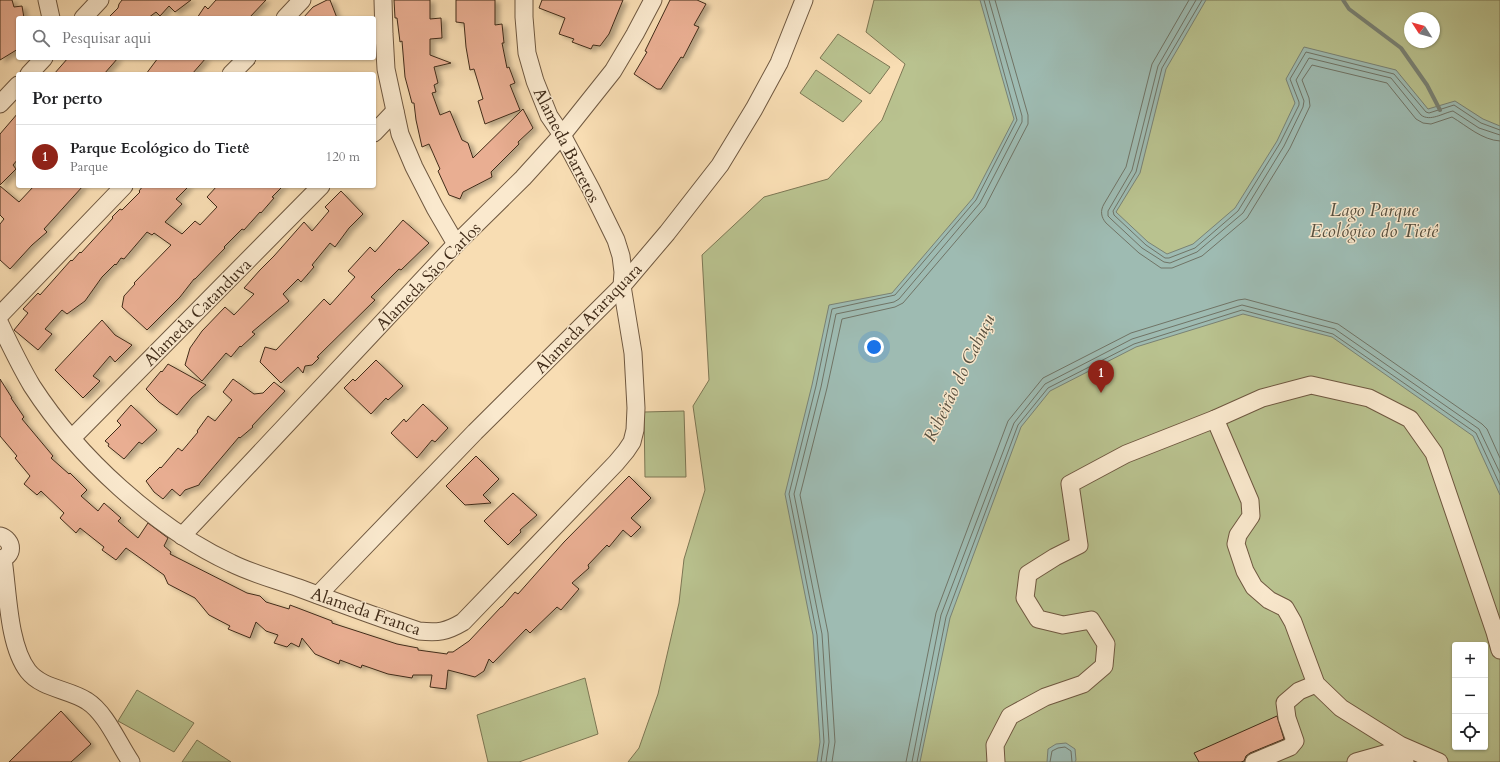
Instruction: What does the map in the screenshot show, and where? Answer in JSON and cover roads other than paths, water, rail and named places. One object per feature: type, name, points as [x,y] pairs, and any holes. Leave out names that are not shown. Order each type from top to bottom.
[{"type":"street","points":[[47,0],[51,16]]},
{"type":"street","points":[[85,16],[100,0]]},
{"type":"street","points":[[287,16],[302,0]]},
{"type":"street","points":[[383,0],[386,69],[400,134],[414,167],[456,244]]},
{"type":"street","name":"Alameda Barretos","points":[[524,0],[527,53],[534,81],[549,116],[562,135],[616,240],[621,256],[623,272],[622,286]]},
{"type":"street","name":"Alameda São Carlos","points":[[182,536],[456,244],[523,178],[562,135],[612,71],[635,34],[653,0]]},
{"type":"street","name":"Alameda Araraquara","points":[[318,595],[475,432],[622,286],[667,233],[720,165],[754,109],[779,63],[804,0]]},
{"type":"street","points":[[31,72],[42,60]]},
{"type":"street","points":[[233,72],[244,60]]},
{"type":"street","points":[[0,104],[16,87]]},
{"type":"street","points":[[376,131],[395,112]]},
{"type":"street","points":[[0,315],[122,188]]},
{"type":"street","name":"Alameda Catanduva","points":[[72,438],[320,188]]},
{"type":"street","name":"Alameda Franca","points":[[0,324],[18,361],[33,386],[72,438],[98,469],[137,502],[182,536],[232,564],[419,631],[437,633],[451,630],[463,622],[616,463],[632,442],[635,430],[636,408],[633,360],[622,286]]},
{"type":"street","points":[[996,762],[995,745],[1010,716],[1045,697],[1083,684],[1104,666],[1106,644],[1091,620],[1063,626],[1038,619],[1024,598],[1028,574],[1054,557],[1079,545],[1070,484],[1126,454],[1215,419],[1262,398],[1311,385],[1369,398],[1410,419],[1434,453],[1500,650]]},
{"type":"street","points":[[1215,419],[1250,501],[1250,516],[1238,535],[1236,544],[1245,571],[1254,587],[1269,600],[1285,608],[1294,622],[1316,684],[1341,708],[1400,745],[1439,762]]},
{"type":"street","points":[[0,536],[9,541],[11,548],[8,555],[1,559],[14,639],[21,660],[29,672],[41,681],[88,702],[101,715],[131,762]]},
{"type":"street","points":[[1254,762],[1290,747],[1295,741],[1287,718],[1285,703],[1299,690],[1316,684]]},
{"type":"street","points":[[1356,762],[1388,753],[1405,762]]},
{"type":"water","name":"Lago Parque Ecológico do Tietê","points":[[980,0],[1206,0],[1166,69],[1140,173],[1116,212],[1148,242],[1167,254],[1193,244],[1235,208],[1277,141],[1295,103],[1286,79],[1304,47],[1396,70],[1428,109],[1455,101],[1483,119],[1500,126],[1500,495],[1473,436],[1332,337],[1243,314],[1136,347],[1050,391],[1021,427],[950,618],[920,762],[817,762],[820,742],[813,635],[785,494],[812,385],[829,305],[892,293],[973,198],[1014,119]]},
{"type":"water","points":[[1066,743],[1075,749],[1075,762],[1047,762],[1048,749],[1056,744]]},
{"type":"waterway","points":[[1343,0],[1349,9],[1401,48],[1427,85],[1440,110]]},
{"type":"place","name":"Parque Ecológico do Tietê","points":[[1101,393]]},
{"type":"water label","name":"Ribeirão do Cabuçu","points":[[959,378]]}]
